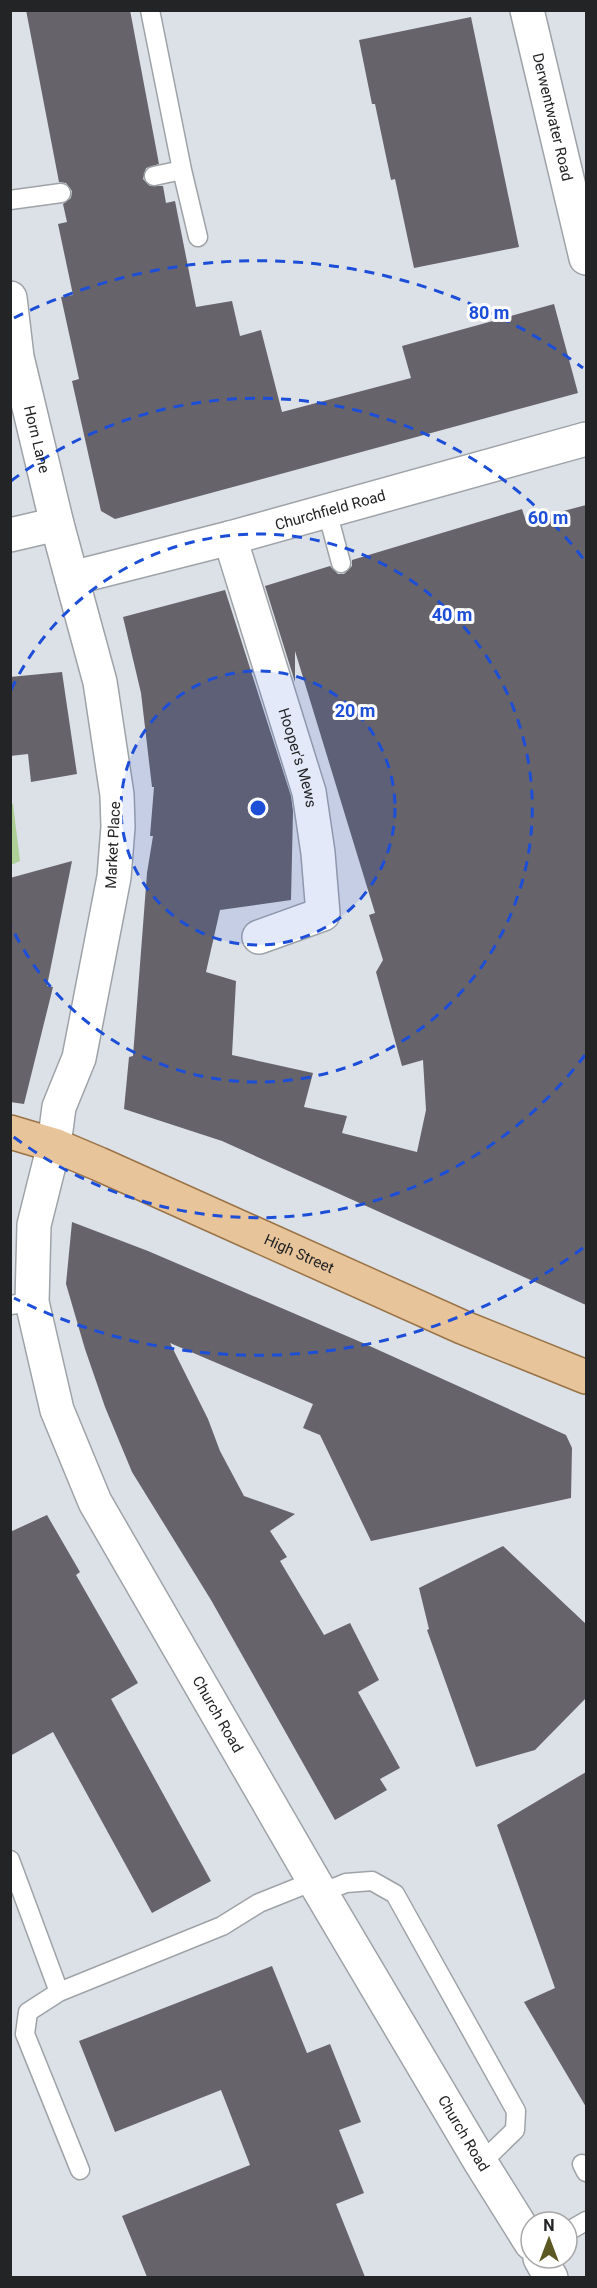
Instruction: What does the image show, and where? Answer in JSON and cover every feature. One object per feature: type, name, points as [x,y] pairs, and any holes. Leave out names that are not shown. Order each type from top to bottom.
[{"type":"main road","name":"High Street","points":[[10,1131],[54,1145],[462,1327],[586,1377]]},
{"type":"street","name":"Derwentwater Road","points":[[527,10],[586,258]]},
{"type":"street","name":"Horn Lane","points":[[10,298],[17,357],[72,578]]},
{"type":"street","name":"Churchfield Road","points":[[72,578],[327,512],[586,439]]},
{"type":"street","points":[[10,535],[57,524]]},
{"type":"street","name":"Hooper's Mews","points":[[230,538],[309,792],[318,853],[323,914],[259,937]]},
{"type":"street","name":"Market Place","points":[[54,1145],[59,1107],[79,1058],[94,984],[114,877],[117,827],[117,795],[100,682],[72,578]]},
{"type":"street","name":"Church Road","points":[[54,1145],[34,1225],[22,1304],[57,1410],[95,1502],[317,1887],[519,2224]]},
{"type":"lane","points":[[150,10],[198,237]]},
{"type":"lane","points":[[154,176],[182,170]]},
{"type":"lane","points":[[10,200],[61,193]]},
{"type":"lane","points":[[327,512],[341,563]]},
{"type":"lane","points":[[10,1860],[59,1992]]},
{"type":"lane","points":[[80,2170],[25,2034],[28,2012],[59,1992],[222,1926],[259,1903],[296,1887],[372,1881],[395,1894],[516,2110],[515,2130],[481,2163]]},
{"type":"green space","points":[[11,803],[13,804],[20,861],[11,865]]},
{"type":"building","points":[[26,10],[130,10],[159,164],[146,168],[143,179],[150,186],[163,186],[166,203],[175,201],[196,307],[232,301],[240,336],[261,330],[282,412],[411,378],[402,346],[554,304],[578,393],[115,519],[101,511],[72,381],[79,379],[61,297],[73,295],[58,224],[67,222],[63,204],[71,198],[72,191],[66,183],[59,182]]},
{"type":"building","points":[[471,17],[519,247],[414,268],[395,179],[391,180],[359,40]]},
{"type":"building","points":[[586,505],[586,1305],[222,1141],[124,1109],[129,1057],[133,1056],[147,873],[153,836],[150,836],[154,787],[152,787],[141,693],[123,617],[225,590],[291,796],[293,811],[291,900],[220,910],[206,972],[236,981],[232,1055],[313,1073],[304,1107],[347,1116],[342,1133],[417,1152],[426,1110],[423,1060],[402,1066],[376,972],[383,960],[369,915],[375,913],[295,651],[295,682],[265,586],[330,566],[338,574],[344,574],[352,566],[352,560],[522,509],[526,521]]},
{"type":"building","points":[[62,672],[77,774],[31,782],[28,754],[10,756],[10,677]]},
{"type":"building","points":[[72,861],[47,986],[53,987],[24,1104],[10,1102],[10,878]]},
{"type":"building","points":[[72,1222],[148,1251],[363,1343],[566,1435],[572,1448],[571,1498],[371,1541],[320,1435],[303,1428],[313,1404],[170,1343],[208,1419],[220,1451],[244,1496],[295,1514],[270,1531],[287,1557],[280,1561],[324,1635],[350,1623],[379,1680],[358,1692],[400,1768],[380,1779],[387,1790],[335,1820],[211,1600],[132,1472],[105,1407],[66,1284]]},
{"type":"building","points":[[47,1515],[80,1572],[76,1575],[138,1683],[111,1699],[211,1881],[152,1913],[53,1732],[10,1756],[10,1532]]},
{"type":"building","points":[[503,1546],[586,1624],[586,1698],[535,1750],[476,1767],[427,1630],[429,1629],[419,1588]]},
{"type":"building","points":[[586,1772],[586,2107],[524,2002],[555,1988],[497,1825]]},
{"type":"building","points":[[272,1966],[307,2053],[330,2044],[361,2122],[339,2130],[364,2193],[336,2204],[365,2277],[147,2277],[122,2216],[250,2165],[221,2090],[115,2132],[79,2041]]}]
